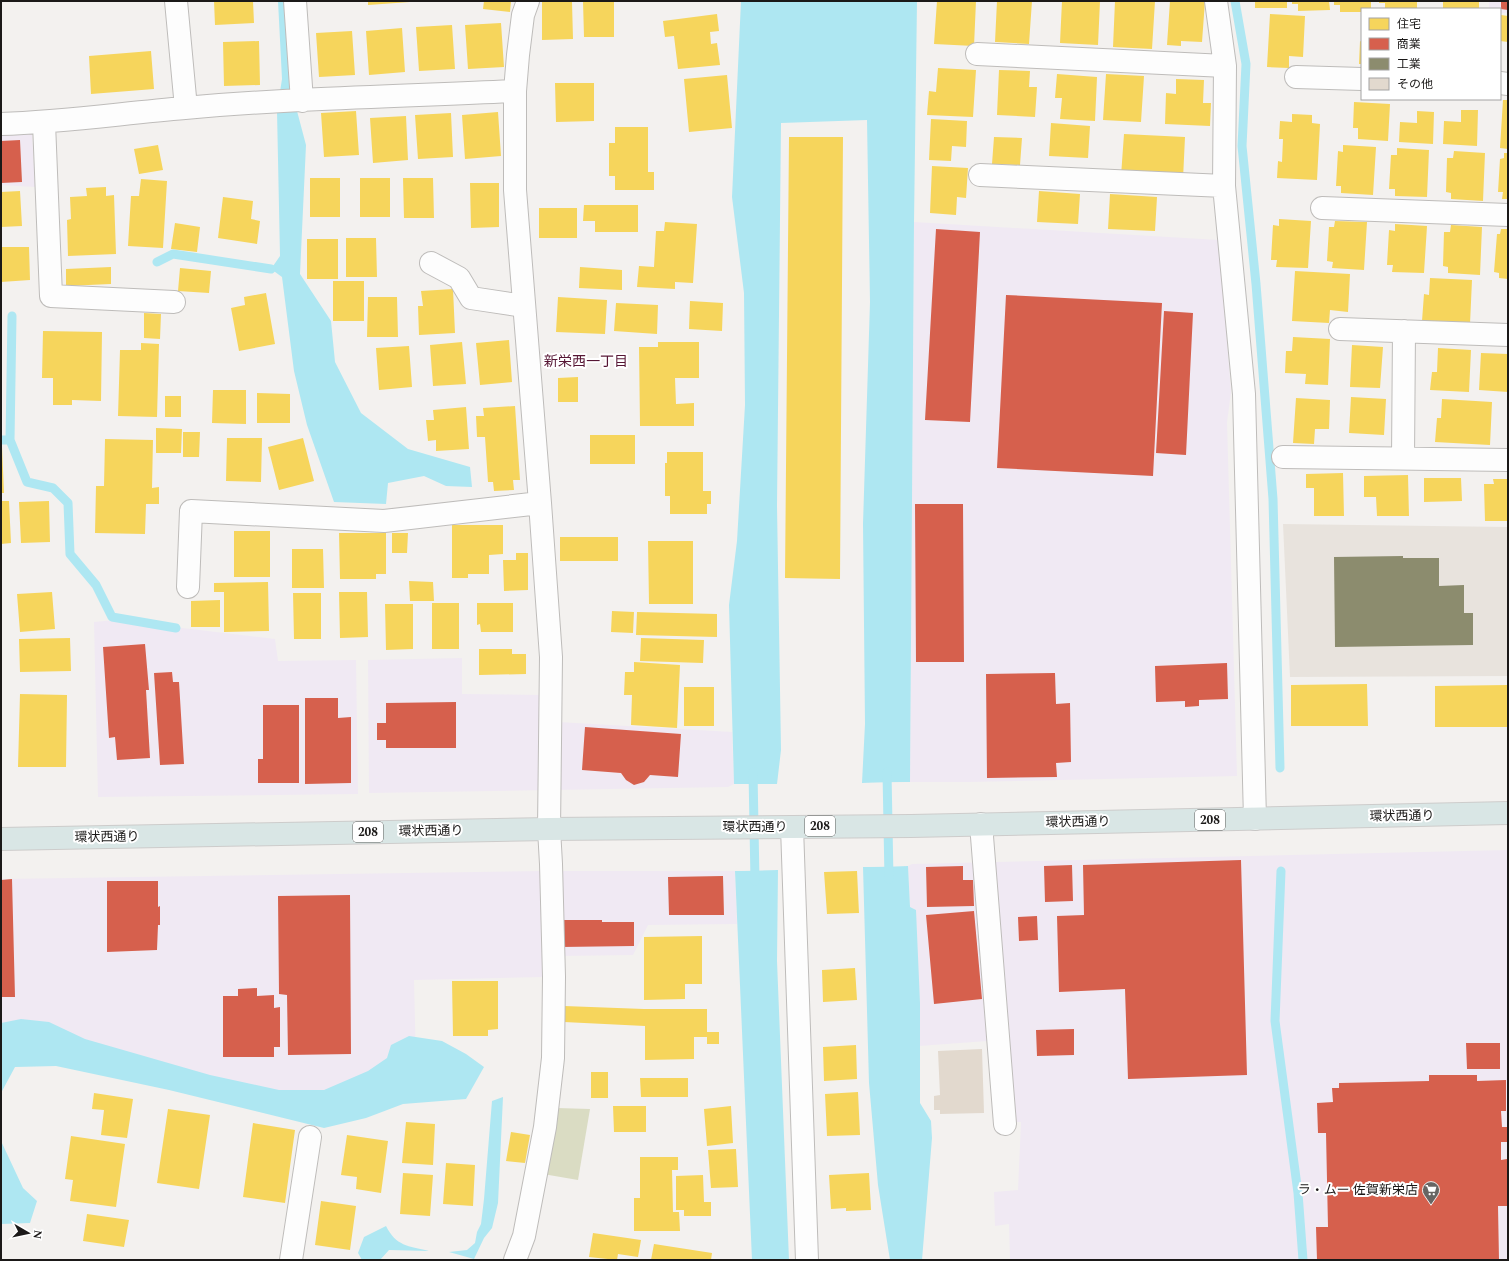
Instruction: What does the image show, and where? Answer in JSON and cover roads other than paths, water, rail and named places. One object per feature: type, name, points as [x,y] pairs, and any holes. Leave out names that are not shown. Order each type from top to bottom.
[{"type":"highway","name":"環状西通り","points":[[1,839],[549,829],[862,825],[911,826],[1508,813]]},
{"type":"street","points":[[176,1],[186,108]]},
{"type":"street","points":[[295,1],[302,101]]},
{"type":"street","points":[[515,1260],[524,1236],[545,1127],[553,1058],[553,969],[549,829],[551,656],[515,190],[515,91],[523,15],[528,1]]},
{"type":"street","points":[[1216,1],[1225,66],[1224,186],[1244,394],[1255,819]]},
{"type":"street","points":[[977,54],[1225,66]]},
{"type":"street","points":[[1296,77],[1361,79]]},
{"type":"street","points":[[1,124],[44,123],[186,108],[515,91]]},
{"type":"street","points":[[44,123],[51,296],[174,302]]},
{"type":"street","points":[[980,175],[1224,186]]},
{"type":"street","points":[[1322,208],[1508,215]]},
{"type":"street","points":[[431,263],[459,278],[471,298],[524,306]]},
{"type":"street","points":[[1340,328],[1508,334]]},
{"type":"street","points":[[1403,458],[1404,331]]},
{"type":"street","points":[[1283,457],[1508,460]]},
{"type":"street","points":[[188,587],[191,511],[384,521],[540,503]]},
{"type":"street","points":[[981,824],[1005,1124]]},
{"type":"street","points":[[785,827],[807,1260]]},
{"type":"street","points":[[291,1260],[310,1137]]},
{"type":"water","points":[[278,1],[287,1],[297,111],[306,145],[300,274],[331,321],[335,362],[361,413],[408,449],[470,467],[472,487],[446,486],[424,476],[388,483],[386,504],[334,502],[307,425],[294,371],[282,277],[271,269],[280,256],[277,111],[282,79]]},
{"type":"water","points":[[741,1],[917,1],[910,782],[862,783],[865,724],[863,524],[870,302],[867,120],[781,123],[777,506],[781,750],[777,784],[734,784],[729,605],[737,541],[745,405],[744,293],[732,197]]},
{"type":"water","points":[[908,866],[910,907],[916,910],[920,1003],[920,1103],[931,1121],[932,1138],[922,1260],[890,1260],[878,1185],[869,1083],[863,867]]},
{"type":"water","points":[[778,870],[777,961],[789,1260],[752,1260],[735,871]]},
{"type":"water","points":[[21,1019],[49,1022],[85,1039],[210,1075],[279,1090],[324,1090],[368,1071],[387,1058],[391,1045],[409,1036],[442,1041],[466,1054],[484,1067],[466,1099],[403,1104],[366,1118],[324,1128],[169,1090],[56,1066],[15,1067],[1,1093],[1,1023]]},
{"type":"water","points":[[503,1097],[498,1203],[492,1228],[484,1238],[474,1259],[449,1252],[467,1250],[475,1243],[477,1232],[481,1224],[484,1199],[492,1101]]},
{"type":"water","points":[[1,1141],[23,1188],[37,1201],[30,1223],[1,1224]]},
{"type":"water","points":[[386,1226],[394,1238],[403,1244],[429,1251],[389,1250],[380,1260],[362,1260],[358,1253],[364,1237]]},
{"type":"waterway","points":[[1235,1],[1246,64],[1242,146],[1256,284],[1273,499],[1280,768]]},
{"type":"waterway","points":[[157,262],[173,254],[271,269]]},
{"type":"waterway","points":[[10,440],[12,316]]},
{"type":"waterway","points":[[1,440],[10,440],[27,482],[53,488],[68,503],[70,554],[96,585],[112,617],[176,628]]},
{"type":"waterway","points":[[753,772],[755,881]]},
{"type":"waterway","points":[[887,772],[889,879]]},
{"type":"waterway","points":[[1281,871],[1275,1021],[1298,1193],[1303,1260]]},
{"type":"place","name":"ラ・ムー 佐賀新栄店","points":[[1431,1205]]},
{"type":"district","name":"新栄西一丁目","points":[[586,361]]}]
